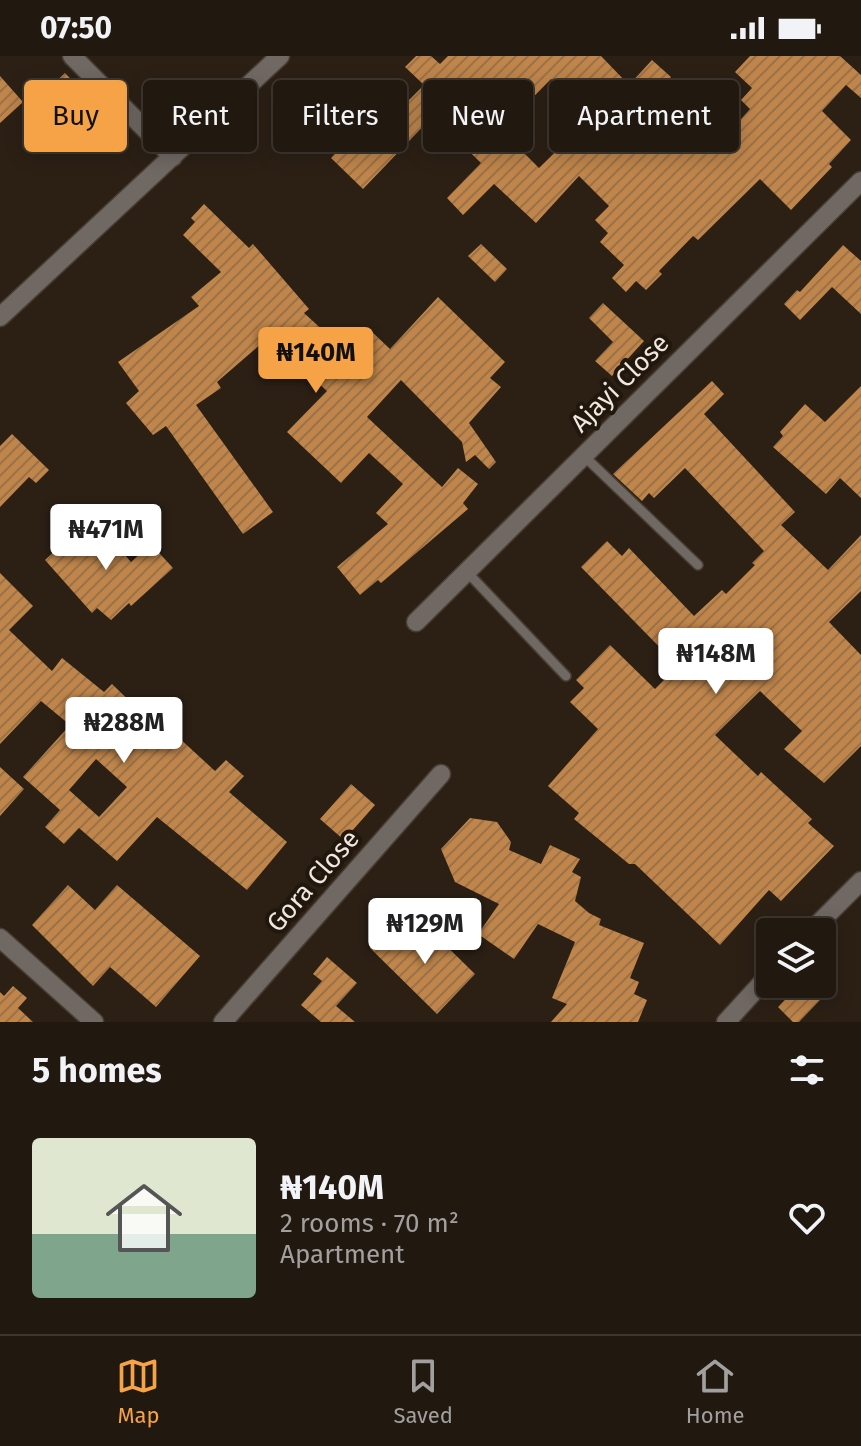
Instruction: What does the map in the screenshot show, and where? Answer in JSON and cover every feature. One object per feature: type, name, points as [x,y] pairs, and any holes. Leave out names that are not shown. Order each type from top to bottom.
[{"type":"street","points":[[72,56],[173,157]]},
{"type":"street","points":[[0,317],[280,56]]},
{"type":"street","name":"Ajayi Close","points":[[416,622],[857,192]]},
{"type":"street","name":"Gora Close","points":[[223,1022],[441,774]]},
{"type":"street","points":[[824,918],[861,881]]},
{"type":"street","points":[[0,938],[94,1022]]},
{"type":"street","points":[[726,1022],[756,989]]},
{"type":"lane","points":[[584,456],[698,565]]},
{"type":"lane","points":[[467,572],[566,676]]},
{"type":"building","points":[[416,56],[431,56],[440,64],[448,56],[601,56],[624,80],[551,79],[533,97],[533,80],[423,80],[423,84],[405,67]]},
{"type":"building","points":[[750,56],[840,56],[861,75],[861,98],[846,85],[822,111],[851,140],[829,164],[832,167],[791,210],[760,179],[698,240],[693,236],[659,271],[662,274],[646,290],[636,281],[626,292],[612,278],[624,265],[600,242],[608,233],[595,220],[609,206],[579,176],[536,223],[494,184],[463,215],[447,198],[481,163],[470,152],[523,152],[539,168],[555,152],[739,152],[739,121],[750,109],[741,100],[752,88],[735,72]]},
{"type":"building","points":[[652,60],[671,77],[668,80],[634,80]]},
{"type":"building","points":[[65,73],[72,80],[58,80]]},
{"type":"building","points":[[0,76],[23,102],[0,123]]},
{"type":"building","points":[[423,86],[423,126],[407,143],[407,102]]},
{"type":"building","points":[[337,152],[398,152],[363,189],[331,158]]},
{"type":"building","points":[[204,204],[249,248],[253,244],[309,309],[304,313],[348,353],[370,330],[390,349],[438,297],[505,362],[490,378],[501,387],[469,423],[496,462],[489,469],[475,455],[466,462],[462,442],[401,380],[367,417],[442,487],[458,468],[478,484],[463,503],[468,509],[381,583],[378,580],[360,595],[337,567],[388,524],[376,513],[403,484],[369,453],[341,483],[287,432],[327,391],[268,338],[217,382],[221,388],[196,405],[273,512],[243,534],[166,426],[153,435],[126,403],[139,391],[118,362],[199,306],[191,297],[221,272],[183,235],[195,222],[191,218]]},
{"type":"building","points":[[481,244],[507,269],[495,282],[468,256]]},
{"type":"building","points":[[843,245],[861,261],[861,314],[832,287],[800,320],[784,304],[797,290],[800,292]]},
{"type":"building","points":[[603,303],[644,341],[612,376],[595,361],[613,342],[589,318]]},
{"type":"building","points":[[712,381],[724,394],[704,414],[795,512],[781,525],[828,570],[861,535],[861,591],[829,622],[861,655],[861,746],[824,783],[784,749],[802,731],[760,691],[715,735],[758,776],[761,772],[812,819],[808,823],[834,846],[781,901],[769,890],[720,945],[635,864],[629,864],[574,819],[579,813],[548,786],[598,729],[570,702],[584,688],[576,680],[610,645],[655,689],[678,666],[581,567],[607,541],[622,556],[629,548],[694,616],[722,590],[726,594],[755,565],[752,563],[764,551],[685,468],[654,498],[649,493],[642,501],[613,474]]},
{"type":"building","points":[[861,386],[861,498],[840,478],[826,494],[773,447],[783,436],[780,432],[805,404],[825,422]]},
{"type":"building","points":[[12,434],[49,470],[36,483],[29,477],[0,507],[0,446]]},
{"type":"building","points":[[100,527],[131,562],[151,544],[173,568],[111,620],[97,608],[92,613],[45,560],[71,536],[74,539],[84,530],[90,536]]},
{"type":"building","points":[[0,573],[33,606],[9,630],[52,671],[62,658],[104,692],[112,684],[147,718],[152,713],[215,771],[226,760],[244,776],[229,792],[287,842],[247,890],[157,817],[117,861],[79,828],[64,844],[45,827],[60,810],[23,777],[70,725],[41,701],[0,744]],"holes":[[[96,759],[127,787],[99,817],[69,790]]]},
{"type":"building","points":[[0,767],[24,789],[0,816]]},
{"type":"building","points":[[351,784],[375,805],[344,840],[320,819]]},
{"type":"building","points":[[470,818],[497,822],[511,842],[509,850],[541,864],[550,845],[580,859],[572,872],[581,877],[575,901],[601,919],[599,925],[644,943],[630,978],[639,982],[634,994],[647,1000],[638,1022],[551,1022],[567,1004],[552,998],[575,942],[538,924],[514,959],[478,934],[499,904],[455,882],[441,849]]},
{"type":"building","points":[[68,885],[95,910],[117,885],[200,956],[156,1007],[110,967],[93,986],[32,925]]},
{"type":"building","points":[[422,922],[475,974],[437,1014],[370,948],[386,932],[400,945]]},
{"type":"building","points":[[327,957],[357,983],[336,1006],[355,1022],[321,1022],[301,1005],[322,981],[313,974]]},
{"type":"building","points":[[13,986],[27,998],[18,1008],[33,1022],[0,1022],[0,992],[4,996]]},
{"type":"building","points":[[787,998],[821,999],[799,1022],[793,1022],[778,1007]]}]
